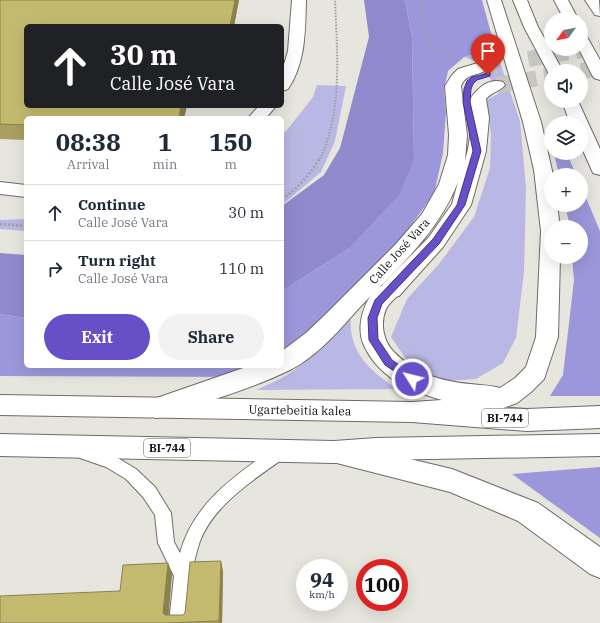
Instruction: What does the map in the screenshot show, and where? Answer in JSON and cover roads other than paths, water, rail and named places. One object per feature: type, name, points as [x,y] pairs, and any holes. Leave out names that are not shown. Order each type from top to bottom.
[{"type":"main road","points":[[284,82],[291,69],[296,51],[299,0]]},
{"type":"main road","points":[[494,0],[534,129],[543,170],[550,220]]},
{"type":"main road","points":[[520,0],[550,64]]},
{"type":"main road","points":[[561,0],[567,12]]},
{"type":"main road","points":[[592,0],[600,12]]},
{"type":"main road","points":[[588,52],[600,75]]},
{"type":"main road","name":"Calle José Vara","points":[[284,362],[314,340],[412,240],[432,214],[447,186],[456,164],[459,136],[453,86],[455,79],[460,74],[486,74],[486,89],[478,100],[480,118],[477,151],[461,205],[436,242],[378,302],[372,318],[374,340],[389,363],[412,379],[447,391],[475,395],[508,396]]},
{"type":"main road","points":[[259,116],[266,108]]},
{"type":"main road","points":[[588,142],[600,169]]},
{"type":"main road","points":[[0,188],[24,191]]},
{"type":"main road","points":[[412,412],[476,408],[508,396],[524,385],[536,372],[547,337],[550,264]]},
{"type":"main road","points":[[157,408],[270,368]]},
{"type":"main road","name":"Ugartebeitia kalea","points":[[0,405],[412,412],[528,420],[600,417]]},
{"type":"main road","name":"BI-744","points":[[0,445],[334,452],[376,449],[600,445]]},
{"type":"main road","points":[[334,452],[452,481],[528,512],[600,564]]},
{"type":"lane","points":[[63,446],[111,462],[131,474],[149,492],[163,513],[166,543],[183,575]]},
{"type":"lane","points":[[178,623],[183,575],[193,537],[206,514],[223,495],[283,451]]},
{"type":"tunnel","points":[[481,67],[600,47]]},
{"type":"tunnel","points":[[588,70],[600,68]]},
{"type":"tunnel","points":[[497,85],[544,77]]}]
